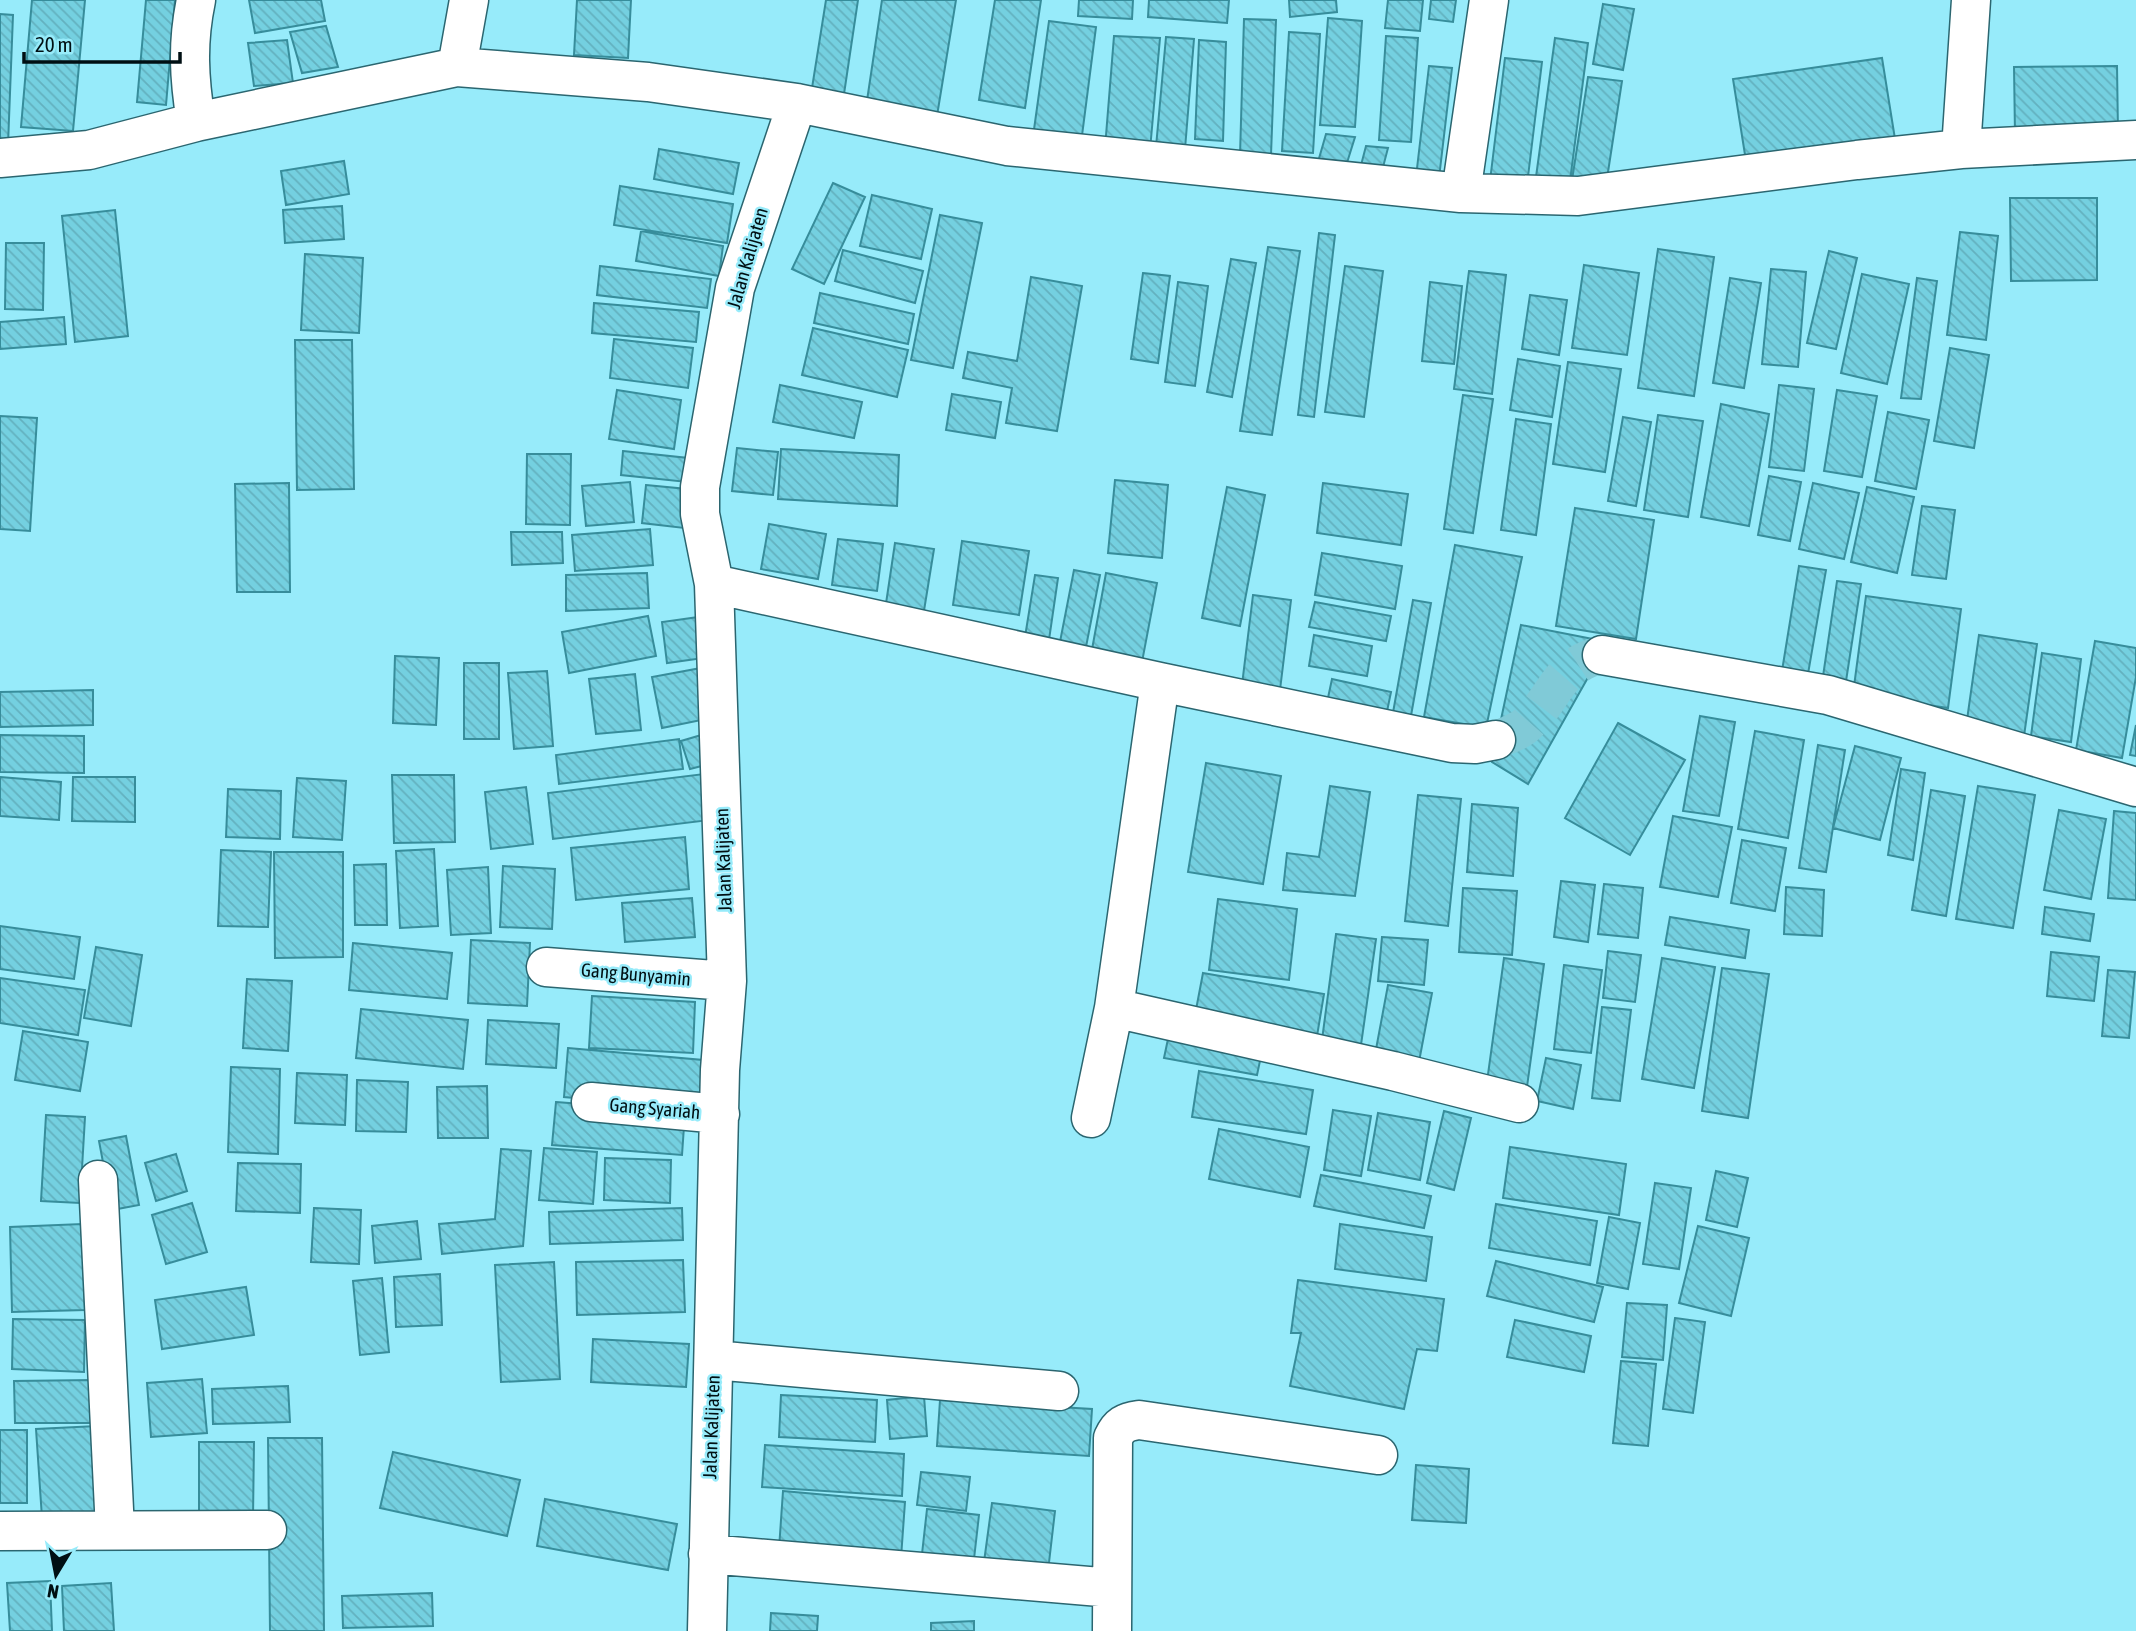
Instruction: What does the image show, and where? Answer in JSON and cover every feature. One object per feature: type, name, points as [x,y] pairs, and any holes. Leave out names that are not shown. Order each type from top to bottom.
[{"type":"street","points":[[196,0],[190,28],[188,75],[196,121]]},
{"type":"street","points":[[457,67],[469,0]]},
{"type":"street","points":[[1461,193],[1489,0]]},
{"type":"street","points":[[1961,149],[1970,0]]},
{"type":"street","points":[[0,158],[89,150],[196,121],[457,67],[648,82],[796,103],[1007,146],[1461,193],[1578,196],[1961,149],[2136,141]]},
{"type":"street","name":"Jalan Kalijaten","points":[[707,1631],[720,1070],[727,981],[714,584],[700,514],[700,487],[735,288],[796,103]]},
{"type":"street","points":[[714,584],[1452,743],[1475,744],[1496,740]]},
{"type":"street","points":[[1602,654],[1828,695],[2136,787]]},
{"type":"street","points":[[1091,1118],[1114,1007],[1160,682]]},
{"type":"street","name":"Gang Bunyamin","points":[[545,967],[727,981]]},
{"type":"street","points":[[1114,1007],[1519,1102]]},
{"type":"street","name":"Gang Syariah","points":[[591,1102],[720,1114]]},
{"type":"street","points":[[98,1180],[115,1530]]},
{"type":"street","points":[[714,1360],[1059,1391]]},
{"type":"street","points":[[1112,1631],[1113,1438],[1118,1427],[1139,1420],[1378,1455]]},
{"type":"street","points":[[0,1531],[267,1530]]},
{"type":"street","points":[[708,1554],[1112,1588]]},
{"type":"building","points":[[32,0],[85,0],[73,131],[21,127]]},
{"type":"building","points":[[146,0],[175,0],[166,105],[137,102]]},
{"type":"building","points":[[249,0],[321,0],[325,21],[255,33]]},
{"type":"building","points":[[577,0],[631,0],[628,58],[574,55]]},
{"type":"building","points":[[826,0],[858,0],[844,94],[812,88]]},
{"type":"building","points":[[882,0],[956,0],[935,128],[865,114]]},
{"type":"building","points":[[995,0],[1041,0],[1025,108],[979,100]]},
{"type":"building","points":[[1079,0],[1133,0],[1132,19],[1078,16]]},
{"type":"building","points":[[1149,0],[1229,0],[1227,23],[1148,17]]},
{"type":"building","points":[[1289,0],[1336,0],[1337,12],[1290,17]]},
{"type":"building","points":[[1388,0],[1423,0],[1420,31],[1385,28]]},
{"type":"building","points":[[1431,0],[1456,0],[1453,22],[1429,19]]},
{"type":"building","points":[[1603,4],[1634,9],[1623,70],[1593,64]]},
{"type":"building","points":[[0,14],[13,15],[8,145],[0,145]]},
{"type":"building","points":[[1328,18],[1362,21],[1355,127],[1320,125]]},
{"type":"building","points":[[1244,19],[1276,20],[1271,155],[1240,155]]},
{"type":"building","points":[[1049,21],[1096,27],[1080,151],[1032,144]]},
{"type":"building","points":[[326,26],[338,67],[302,73],[290,32]]},
{"type":"building","points":[[1289,32],[1320,34],[1313,153],[1282,151]]},
{"type":"building","points":[[1114,36],[1160,38],[1150,150],[1105,148]]},
{"type":"building","points":[[1386,36],[1418,38],[1411,142],[1379,140]]},
{"type":"building","points":[[1166,37],[1194,39],[1185,149],[1156,147]]},
{"type":"building","points":[[1555,38],[1588,43],[1570,181],[1536,177]]},
{"type":"building","points":[[287,40],[293,83],[254,86],[248,43]]},
{"type":"building","points":[[1199,40],[1226,42],[1223,141],[1195,139]]},
{"type":"building","points":[[1505,58],[1542,62],[1526,193],[1489,189]]},
{"type":"building","points":[[1882,58],[1895,139],[1746,161],[1733,79]]},
{"type":"building","points":[[1429,66],[1452,68],[1439,178],[1416,177]]},
{"type":"building","points":[[2117,66],[2118,132],[2015,134],[2014,67]]},
{"type":"building","points":[[1588,77],[1622,81],[1606,185],[1572,180]]},
{"type":"building","points":[[1326,134],[1355,137],[1346,166],[1318,162]]},
{"type":"building","points":[[1366,146],[1388,148],[1382,171],[1360,169]]},
{"type":"building","points":[[659,149],[739,163],[733,194],[654,179]]},
{"type":"building","points":[[344,161],[349,194],[286,205],[281,171]]},
{"type":"building","points":[[833,183],[865,197],[824,284],[792,269]]},
{"type":"building","points":[[620,186],[733,204],[727,243],[614,225]]},
{"type":"building","points":[[872,195],[932,209],[921,259],[860,246]]},
{"type":"building","points":[[2010,198],[2097,198],[2097,280],[2011,281]]},
{"type":"building","points":[[342,206],[344,239],[285,243],[283,210]]},
{"type":"building","points":[[115,210],[128,336],[75,342],[62,216]]},
{"type":"building","points":[[940,215],[982,223],[953,368],[911,360]]},
{"type":"building","points":[[641,231],[723,246],[719,276],[636,261]]},
{"type":"building","points":[[1960,232],[1998,236],[1986,340],[1947,335]]},
{"type":"building","points":[[1319,233],[1335,235],[1314,417],[1298,415]]},
{"type":"building","points":[[6,243],[44,243],[43,310],[5,309]]},
{"type":"building","points":[[1268,247],[1300,251],[1272,435],[1240,431]]},
{"type":"building","points":[[1658,249],[1714,257],[1694,396],[1638,388]]},
{"type":"building","points":[[843,250],[923,271],[915,303],[835,281]]},
{"type":"building","points":[[1829,251],[1857,258],[1836,349],[1807,343]]},
{"type":"building","points":[[305,254],[363,258],[359,333],[301,330]]},
{"type":"building","points":[[1231,259],[1256,263],[1232,397],[1207,392]]},
{"type":"building","points":[[1584,265],[1639,273],[1627,355],[1572,348]]},
{"type":"building","points":[[600,266],[711,279],[707,308],[597,295]]},
{"type":"building","points":[[1345,266],[1383,271],[1364,417],[1325,412]]},
{"type":"building","points":[[1771,269],[1806,272],[1798,367],[1762,364]]},
{"type":"building","points":[[1469,271],[1506,275],[1492,394],[1454,389]]},
{"type":"building","points":[[1143,273],[1170,276],[1158,363],[1131,359]]},
{"type":"building","points":[[1862,274],[1909,284],[1887,384],[1841,373]]},
{"type":"building","points":[[1031,277],[1082,286],[1057,431],[1006,423],[1012,388],[963,378],[968,352],[1017,361]]},
{"type":"building","points":[[1730,278],[1761,283],[1744,388],[1713,383]]},
{"type":"building","points":[[1917,278],[1937,281],[1921,399],[1901,398]]},
{"type":"building","points":[[1178,282],[1208,286],[1195,386],[1165,382]]},
{"type":"building","points":[[1430,282],[1462,286],[1454,364],[1422,361]]},
{"type":"building","points":[[820,293],[914,314],[908,344],[814,323]]},
{"type":"building","points":[[1530,295],[1567,300],[1559,355],[1522,349]]},
{"type":"building","points":[[594,303],[699,312],[696,342],[592,333]]},
{"type":"building","points":[[64,317],[66,344],[0,349],[0,322]]},
{"type":"building","points":[[813,328],[908,350],[897,397],[802,375]]},
{"type":"building","points":[[614,339],[693,348],[688,388],[610,378]]},
{"type":"building","points":[[295,340],[352,340],[354,489],[297,490]]},
{"type":"building","points":[[1950,348],[1989,355],[1974,448],[1934,441]]},
{"type":"building","points":[[1518,359],[1560,366],[1552,417],[1510,410]]},
{"type":"building","points":[[1568,362],[1621,369],[1605,472],[1553,464]]},
{"type":"building","points":[[780,385],[862,402],[854,438],[773,422]]},
{"type":"building","points":[[1779,385],[1814,389],[1804,471],[1769,467]]},
{"type":"building","points":[[617,390],[681,400],[674,449],[609,439]]},
{"type":"building","points":[[1837,390],[1877,396],[1862,477],[1824,471]]},
{"type":"building","points":[[952,394],[1001,402],[995,438],[946,430]]},
{"type":"building","points":[[1463,395],[1493,399],[1473,533],[1444,529]]},
{"type":"building","points":[[1721,404],[1769,414],[1749,526],[1701,517]]},
{"type":"building","points":[[1888,412],[1929,420],[1916,489],[1875,481]]},
{"type":"building","points":[[1658,415],[1703,421],[1688,517],[1644,510]]},
{"type":"building","points":[[0,416],[37,418],[30,531],[0,529]]},
{"type":"building","points":[[1623,417],[1651,422],[1636,506],[1608,501]]},
{"type":"building","points":[[1516,419],[1551,424],[1536,535],[1501,530]]},
{"type":"building","points":[[737,448],[778,452],[773,495],[732,491]]},
{"type":"building","points":[[781,449],[899,455],[897,506],[778,499]]},
{"type":"building","points":[[623,451],[688,458],[687,482],[621,475]]},
{"type":"building","points":[[527,454],[571,454],[570,525],[526,524]]},
{"type":"building","points":[[1769,476],[1801,482],[1790,541],[1758,535]]},
{"type":"building","points":[[1115,480],[1168,485],[1162,558],[1108,553]]},
{"type":"building","points":[[630,482],[634,522],[586,526],[582,486]]},
{"type":"building","points":[[289,483],[290,592],[237,592],[235,484]]},
{"type":"building","points":[[1323,483],[1408,494],[1401,545],[1317,533]]},
{"type":"building","points":[[1813,483],[1859,493],[1844,559],[1799,549]]},
{"type":"building","points":[[646,485],[687,489],[684,528],[642,523]]},
{"type":"building","points":[[1227,487],[1265,495],[1240,626],[1202,618]]},
{"type":"building","points":[[1867,487],[1914,497],[1897,573],[1851,562]]},
{"type":"building","points":[[1922,506],[1955,510],[1946,579],[1912,575]]},
{"type":"building","points":[[1575,508],[1654,520],[1636,639],[1556,626]]},
{"type":"building","points":[[769,524],[826,534],[818,579],[761,569]]},
{"type":"building","points":[[650,529],[653,565],[575,571],[572,535]]},
{"type":"building","points":[[511,532],[562,532],[563,563],[512,565]]},
{"type":"building","points":[[838,539],[883,544],[877,591],[832,585]]},
{"type":"building","points":[[962,541],[1029,551],[1019,615],[953,605]]},
{"type":"building","points":[[895,543],[934,549],[922,623],[884,617]]},
{"type":"building","points":[[1455,545],[1522,557],[1486,728],[1424,717]]},
{"type":"building","points":[[1322,553],[1402,566],[1395,609],[1315,595]]},
{"type":"building","points":[[1799,566],[1826,570],[1808,674],[1782,671]]},
{"type":"building","points":[[1074,570],[1100,575],[1085,652],[1059,647]]},
{"type":"building","points":[[647,573],[649,608],[566,611],[566,575]]},
{"type":"building","points":[[1106,573],[1157,583],[1142,662],[1091,655]]},
{"type":"building","points":[[1035,575],[1058,578],[1049,640],[1025,637]]},
{"type":"building","points":[[1837,581],[1861,584],[1844,694],[1821,690]]},
{"type":"building","points":[[1253,595],[1291,600],[1280,690],[1242,685]]},
{"type":"building","points":[[1866,596],[1961,609],[1948,708],[1853,694]]},
{"type":"building","points":[[1413,600],[1431,603],[1409,727],[1391,724]]},
{"type":"building","points":[[1315,602],[1391,616],[1386,641],[1309,627]]},
{"type":"building","points":[[648,616],[656,656],[569,673],[562,632]]},
{"type":"building","points":[[706,616],[711,657],[667,663],[662,622]]},
{"type":"building","points":[[1521,625],[1608,642],[1528,784],[1492,762]]},
{"type":"building","points":[[1314,635],[1372,646],[1367,676],[1309,666]]},
{"type":"building","points":[[1979,635],[2037,644],[2024,736],[1966,727]]},
{"type":"building","points":[[2095,641],[2136,648],[2136,677],[2122,758],[2076,750]]},
{"type":"building","points":[[2042,653],[2081,659],[2071,742],[2031,736]]},
{"type":"building","points":[[395,656],[439,658],[436,725],[393,723]]},
{"type":"building","points":[[464,663],[499,663],[499,739],[464,739]]},
{"type":"building","points":[[701,668],[711,718],[662,728],[652,677]]},
{"type":"building","points":[[547,671],[553,746],[514,749],[508,673]]},
{"type":"building","points":[[635,674],[641,730],[596,734],[589,679]]},
{"type":"building","points":[[1332,679],[1391,692],[1384,726],[1325,712]]},
{"type":"building","points":[[93,690],[93,725],[0,727],[0,692]]},
{"type":"building","points":[[1700,716],[1735,722],[1719,816],[1683,811]]},
{"type":"building","points":[[1618,723],[1685,760],[1630,855],[1565,818]]},
{"type":"building","points":[[2136,725],[2136,756],[2130,755]]},
{"type":"building","points":[[1755,731],[1804,740],[1788,838],[1738,829]]},
{"type":"building","points":[[708,733],[717,762],[690,769],[681,741]]},
{"type":"building","points":[[0,735],[84,736],[84,773],[0,772]]},
{"type":"building","points":[[679,739],[683,769],[559,784],[556,755]]},
{"type":"building","points":[[1818,745],[1845,750],[1826,872],[1799,868]]},
{"type":"building","points":[[1855,746],[1901,758],[1880,840],[1833,828]]},
{"type":"building","points":[[1206,763],[1281,776],[1263,884],[1188,872]]},
{"type":"building","points":[[1901,769],[1925,773],[1913,860],[1888,855]]},
{"type":"building","points":[[704,774],[710,820],[553,839],[548,793]]},
{"type":"building","points":[[392,775],[454,775],[455,842],[394,843]]},
{"type":"building","points":[[0,777],[61,782],[59,820],[0,816]]},
{"type":"building","points":[[73,777],[135,777],[135,822],[72,821]]},
{"type":"building","points":[[297,778],[346,781],[342,840],[293,837]]},
{"type":"building","points":[[1330,786],[1370,792],[1355,896],[1283,890],[1287,853],[1319,857]]},
{"type":"building","points":[[1978,786],[2035,795],[2013,928],[1956,919]]},
{"type":"building","points":[[526,787],[533,844],[491,849],[485,792]]},
{"type":"building","points":[[228,789],[281,791],[280,839],[226,837]]},
{"type":"building","points":[[1931,790],[1965,796],[1946,916],[1912,910]]},
{"type":"building","points":[[1418,795],[1461,799],[1448,926],[1405,921]]},
{"type":"building","points":[[1472,804],[1518,808],[1513,876],[1467,872]]},
{"type":"building","points":[[2059,810],[2106,819],[2091,899],[2044,890]]},
{"type":"building","points":[[2114,811],[2136,813],[2136,900],[2108,898]]},
{"type":"building","points":[[1673,816],[1732,827],[1718,897],[1660,887]]},
{"type":"building","points":[[685,837],[689,889],[576,900],[571,848]]},
{"type":"building","points":[[1742,840],[1786,848],[1775,911],[1731,903]]},
{"type":"building","points":[[434,849],[438,926],[400,928],[396,851]]},
{"type":"building","points":[[221,850],[271,852],[268,927],[218,926]]},
{"type":"building","points":[[274,852],[343,852],[343,957],[275,958]]},
{"type":"building","points":[[386,864],[387,925],[355,925],[354,865]]},
{"type":"building","points":[[503,866],[555,869],[552,929],[500,927]]},
{"type":"building","points":[[488,867],[491,933],[451,935],[447,870]]},
{"type":"building","points":[[1561,881],[1595,885],[1588,942],[1554,937]]},
{"type":"building","points":[[1604,884],[1643,888],[1638,938],[1598,934]]},
{"type":"building","points":[[1786,887],[1824,890],[1822,936],[1784,934]]},
{"type":"building","points":[[1463,888],[1517,891],[1512,955],[1459,952]]},
{"type":"building","points":[[692,898],[695,937],[625,942],[622,903]]},
{"type":"building","points":[[1218,899],[1297,909],[1289,980],[1209,970]]},
{"type":"building","points":[[2045,907],[2094,914],[2090,941],[2042,934]]},
{"type":"building","points":[[1670,917],[1749,930],[1745,958],[1665,945]]},
{"type":"building","points":[[0,926],[80,937],[74,979],[0,969]]},
{"type":"building","points":[[1336,934],[1376,939],[1361,1045],[1322,1040]]},
{"type":"building","points":[[1382,937],[1428,940],[1424,985],[1378,981]]},
{"type":"building","points":[[471,940],[530,943],[527,1006],[468,1003]]},
{"type":"building","points":[[353,943],[452,953],[447,999],[349,990]]},
{"type":"building","points":[[96,947],[142,955],[131,1026],[84,1018]]},
{"type":"building","points":[[1608,951],[1641,955],[1635,1002],[1603,998]]},
{"type":"building","points":[[2051,952],[2099,957],[2094,1001],[2047,996]]},
{"type":"building","points":[[1504,958],[1544,964],[1526,1094],[1486,1089]]},
{"type":"building","points":[[1662,958],[1715,967],[1694,1088],[1642,1079]]},
{"type":"building","points":[[1564,965],[1602,970],[1591,1053],[1554,1049]]},
{"type":"building","points":[[1722,968],[1769,974],[1748,1118],[1702,1111]]},
{"type":"building","points":[[2108,970],[2135,972],[2129,1038],[2102,1036]]},
{"type":"building","points":[[1203,973],[1324,994],[1317,1036],[1195,1015]]},
{"type":"building","points":[[0,978],[85,990],[78,1035],[0,1023]]},
{"type":"building","points":[[247,979],[292,981],[288,1051],[243,1048]]},
{"type":"building","points":[[1388,985],[1432,993],[1418,1067],[1374,1060]]},
{"type":"building","points":[[592,996],[695,1002],[693,1053],[589,1048]]},
{"type":"building","points":[[1602,1007],[1631,1010],[1620,1101],[1592,1098]]},
{"type":"building","points":[[361,1009],[468,1020],[463,1069],[356,1058]]},
{"type":"building","points":[[488,1020],[559,1024],[556,1068],[486,1064]]},
{"type":"building","points":[[23,1031],[88,1042],[80,1091],[15,1080]]},
{"type":"building","points":[[1168,1039],[1261,1056],[1257,1075],[1164,1058]]},
{"type":"building","points":[[568,1048],[703,1060],[699,1109],[564,1097]]},
{"type":"building","points":[[1546,1058],[1581,1065],[1573,1109],[1537,1101]]},
{"type":"building","points":[[231,1067],[280,1069],[278,1154],[228,1152]]},
{"type":"building","points":[[1199,1071],[1313,1090],[1306,1134],[1192,1117]]},
{"type":"building","points":[[297,1073],[347,1075],[345,1125],[295,1123]]},
{"type":"building","points":[[357,1080],[408,1082],[406,1132],[356,1131]]},
{"type":"building","points":[[487,1086],[488,1138],[438,1138],[437,1087]]},
{"type":"building","points":[[556,1102],[685,1112],[682,1155],[552,1145]]},
{"type":"building","points":[[1333,1110],[1371,1116],[1361,1176],[1324,1170]]},
{"type":"building","points":[[1444,1111],[1471,1118],[1454,1190],[1427,1183]]},
{"type":"building","points":[[1378,1113],[1430,1122],[1420,1180],[1368,1170]]},
{"type":"building","points":[[46,1115],[85,1117],[80,1203],[41,1201]]},
{"type":"building","points":[[1219,1129],[1309,1147],[1300,1197],[1209,1179]]},
{"type":"building","points":[[126,1136],[139,1205],[112,1210],[99,1141]]},
{"type":"building","points":[[1510,1147],[1626,1164],[1619,1215],[1503,1198]]},
{"type":"building","points":[[544,1148],[597,1152],[593,1204],[539,1200]]},
{"type":"building","points":[[501,1149],[531,1151],[523,1246],[442,1254],[439,1224],[495,1219]]},
{"type":"building","points":[[176,1154],[187,1191],[156,1201],[145,1163]]},
{"type":"building","points":[[605,1158],[671,1160],[670,1203],[604,1200]]},
{"type":"building","points":[[238,1163],[301,1164],[300,1213],[236,1211]]},
{"type":"building","points":[[1716,1171],[1748,1178],[1737,1227],[1706,1220]]},
{"type":"building","points":[[1321,1175],[1431,1196],[1424,1228],[1314,1206]]},
{"type":"building","points":[[1655,1183],[1691,1188],[1679,1269],[1643,1264]]},
{"type":"building","points":[[192,1203],[207,1252],[166,1264],[152,1215]]},
{"type":"building","points":[[1496,1204],[1597,1221],[1590,1265],[1489,1248]]},
{"type":"building","points":[[314,1208],[361,1210],[359,1264],[311,1262]]},
{"type":"building","points":[[682,1208],[683,1240],[550,1244],[549,1212]]},
{"type":"building","points":[[1609,1217],[1640,1223],[1628,1289],[1597,1283]]},
{"type":"building","points":[[417,1221],[421,1259],[375,1263],[372,1226]]},
{"type":"building","points":[[82,1224],[85,1310],[12,1312],[10,1227]]},
{"type":"building","points":[[1340,1224],[1432,1237],[1426,1281],[1335,1269]]},
{"type":"building","points":[[1698,1226],[1749,1238],[1731,1316],[1679,1303]]},
{"type":"building","points":[[683,1260],[685,1312],[577,1315],[576,1262]]},
{"type":"building","points":[[1496,1261],[1603,1287],[1594,1322],[1487,1296]]},
{"type":"building","points":[[554,1262],[560,1379],[501,1382],[495,1265]]},
{"type":"building","points":[[440,1274],[442,1325],[396,1327],[394,1277]]},
{"type":"building","points":[[382,1278],[389,1352],[360,1355],[353,1281]]},
{"type":"building","points":[[1298,1280],[1444,1299],[1437,1351],[1417,1349],[1404,1409],[1290,1386],[1301,1333],[1291,1333]]},
{"type":"building","points":[[246,1287],[254,1335],[162,1349],[155,1300]]},
{"type":"building","points":[[1627,1303],[1667,1305],[1663,1360],[1622,1357]]},
{"type":"building","points":[[1675,1318],[1705,1322],[1693,1413],[1663,1409]]},
{"type":"building","points":[[13,1319],[85,1320],[84,1372],[12,1369]]},
{"type":"building","points":[[1515,1320],[1591,1336],[1584,1372],[1507,1357]]},
{"type":"building","points":[[593,1339],[689,1344],[686,1387],[591,1382]]},
{"type":"building","points":[[1621,1361],[1656,1364],[1648,1446],[1613,1443]]},
{"type":"building","points":[[202,1379],[207,1433],[151,1437],[147,1383]]},
{"type":"building","points":[[93,1380],[93,1423],[15,1423],[14,1381]]},
{"type":"building","points":[[288,1386],[290,1422],[213,1424],[212,1389]]},
{"type":"building","points":[[781,1395],[877,1400],[875,1442],[779,1437]]},
{"type":"building","points":[[924,1396],[927,1436],[890,1439],[887,1400]]},
{"type":"building","points":[[940,1400],[1092,1409],[1089,1456],[937,1446]]},
{"type":"building","points":[[97,1426],[102,1515],[42,1518],[36,1429]]},
{"type":"building","points":[[0,1430],[27,1430],[27,1503],[0,1503]]},
{"type":"building","points":[[268,1438],[322,1438],[324,1631],[270,1631]]},
{"type":"building","points":[[199,1442],[254,1442],[253,1518],[199,1517]]},
{"type":"building","points":[[765,1445],[904,1454],[902,1496],[762,1487]]},
{"type":"building","points":[[393,1452],[520,1480],[507,1536],[380,1508]]},
{"type":"building","points":[[1416,1465],[1469,1469],[1466,1523],[1412,1520]]},
{"type":"building","points":[[921,1472],[970,1477],[966,1511],[917,1505]]},
{"type":"building","points":[[783,1491],[905,1502],[901,1558],[779,1549]]},
{"type":"building","points":[[545,1499],[677,1524],[668,1570],[537,1546]]},
{"type":"building","points":[[992,1503],[1055,1511],[1048,1571],[984,1562]]},
{"type":"building","points":[[927,1509],[979,1515],[974,1559],[922,1554]]},
{"type":"building","points":[[50,1581],[52,1631],[10,1631],[7,1583]]},
{"type":"building","points":[[111,1583],[114,1631],[64,1631],[62,1586]]},
{"type":"building","points":[[432,1593],[433,1626],[343,1628],[342,1596]]},
{"type":"building","points":[[771,1613],[818,1616],[817,1631],[770,1631]]},
{"type":"building","points":[[974,1621],[974,1631],[931,1631],[931,1623]]},
{"type":"tunnel","points":[[1496,740],[1527,724],[1568,672],[1588,659],[1602,655]]}]
